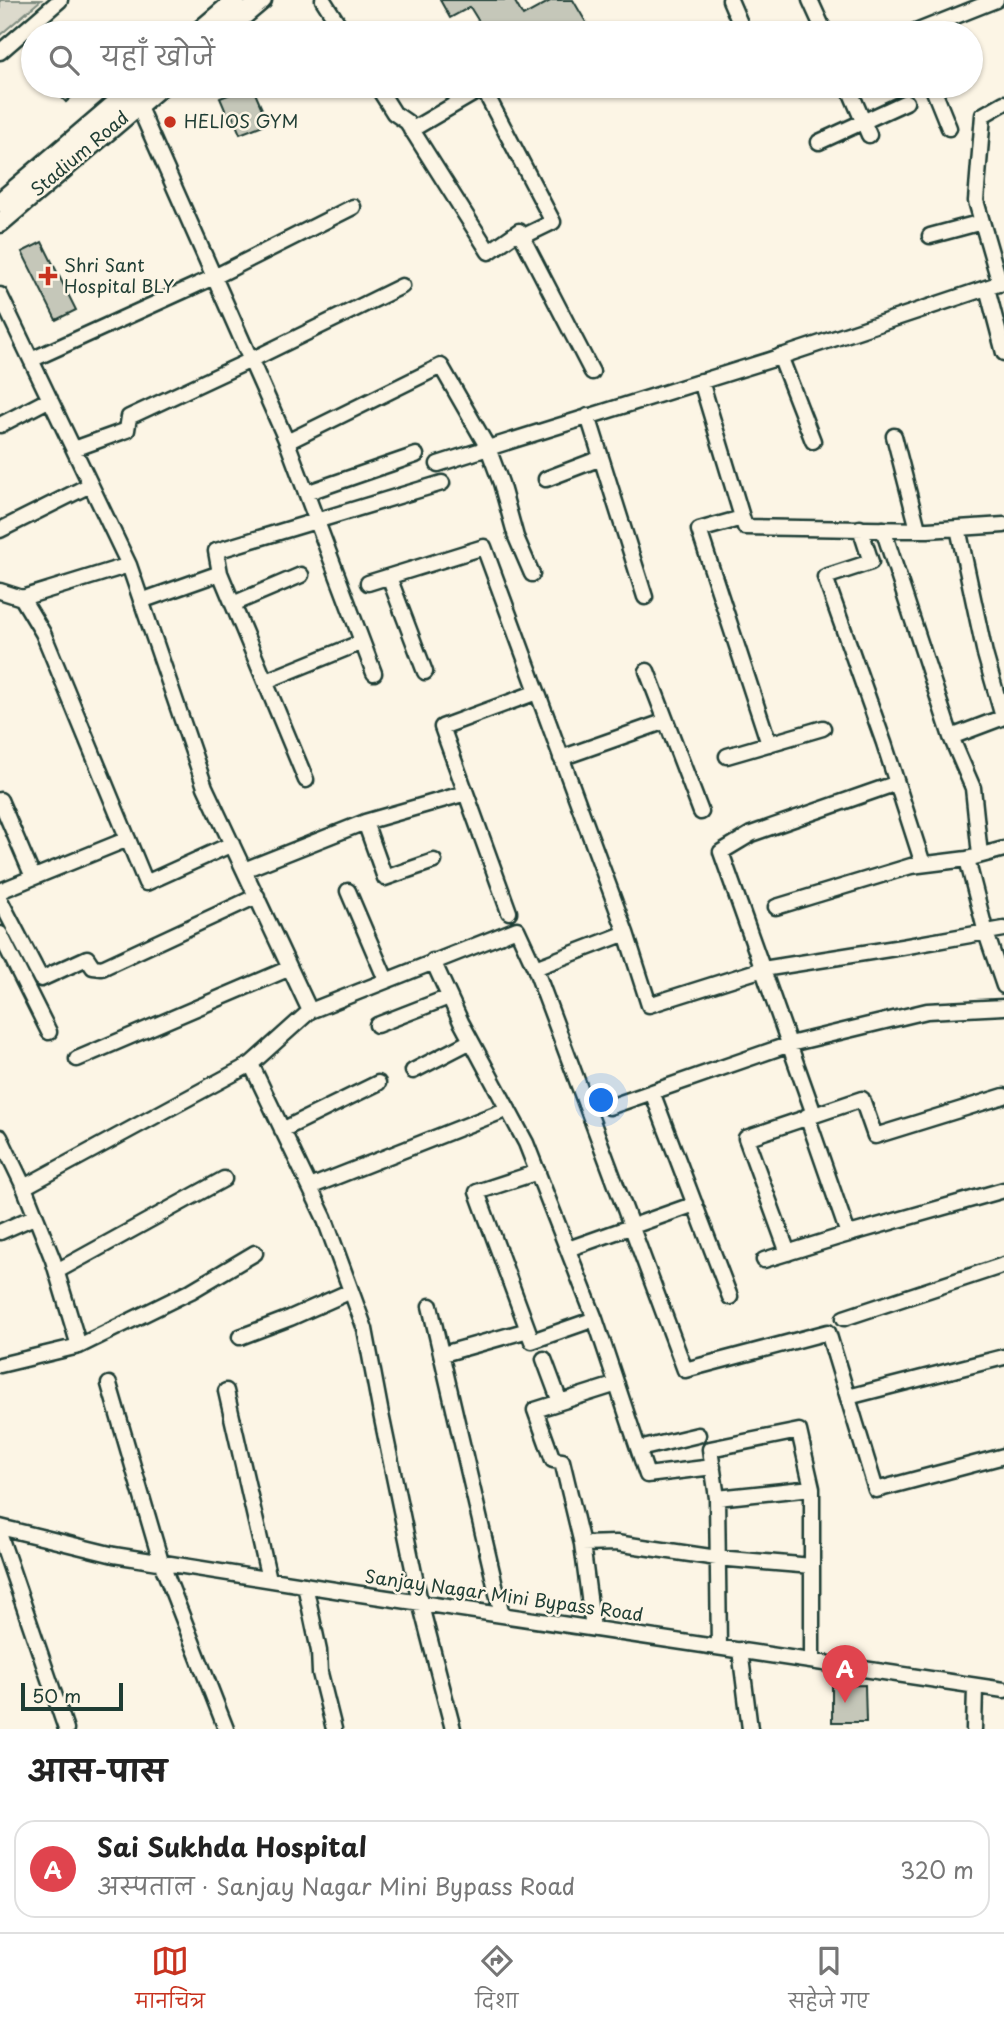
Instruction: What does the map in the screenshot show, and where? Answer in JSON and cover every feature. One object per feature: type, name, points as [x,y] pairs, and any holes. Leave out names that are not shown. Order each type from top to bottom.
[{"type":"main road","points":[[211,21],[236,0]]},
{"type":"main road","points":[[237,21],[262,0]]},
{"type":"main road","name":"Stadium Road","points":[[0,202],[122,98]]},
{"type":"main road","name":"Stadium Road","points":[[0,223],[146,98]]},
{"type":"street","points":[[36,21],[60,0]]},
{"type":"street","points":[[323,0],[336,21]]},
{"type":"street","points":[[730,0],[739,21]]},
{"type":"street","points":[[810,0],[820,21]]},
{"type":"street","points":[[943,21],[996,0]]},
{"type":"street","points":[[0,52],[21,34]]},
{"type":"street","points":[[385,98],[394,113],[407,122],[489,252],[519,231],[592,372]]},
{"type":"street","points":[[411,130],[466,98]]},
{"type":"street","points":[[488,98],[553,222],[522,237]]},
{"type":"street","points":[[853,98],[866,128]]},
{"type":"street","points":[[937,98],[949,128]]},
{"type":"street","points":[[819,142],[866,128],[906,102]]},
{"type":"street","points":[[1004,103],[983,115],[976,201],[997,284],[1004,352]]},
{"type":"street","points":[[138,105],[287,442],[374,673]]},
{"type":"street","points":[[31,360],[214,277],[353,206]]},
{"type":"street","points":[[930,236],[982,222]]},
{"type":"street","points":[[438,464],[997,284]]},
{"type":"street","points":[[74,449],[127,430],[129,416],[402,286]]},
{"type":"street","points":[[0,295],[128,565],[205,787],[310,1011]]},
{"type":"street","points":[[780,356],[813,441]]},
{"type":"street","points":[[287,442],[441,366],[488,447],[516,537],[532,574]]},
{"type":"street","points":[[701,381],[744,527],[918,529],[1004,525]]},
{"type":"street","points":[[0,425],[50,399]]},
{"type":"street","points":[[588,416],[645,597]]},
{"type":"street","points":[[894,436],[918,529]]},
{"type":"street","points":[[306,493],[416,455]]},
{"type":"street","points":[[546,479],[601,458]]},
{"type":"street","points":[[306,780],[220,573],[216,551],[442,483]]},
{"type":"street","points":[[0,530],[90,485]]},
{"type":"street","points":[[742,518],[699,530],[769,744]]},
{"type":"street","points":[[860,528],[871,562],[825,577],[923,864]]},
{"type":"street","points":[[951,737],[1003,717],[985,654],[958,528]]},
{"type":"street","points":[[883,529],[951,737],[973,788],[974,857],[986,933],[1004,986]]},
{"type":"street","points":[[368,583],[484,547],[626,933],[649,1005],[763,968],[1004,929]]},
{"type":"street","points":[[0,591],[22,597],[128,565]]},
{"type":"street","points":[[141,601],[220,573]]},
{"type":"street","points":[[233,604],[301,575]]},
{"type":"street","points":[[390,577],[425,672]]},
{"type":"street","points":[[22,597],[43,634],[146,883],[232,844]]},
{"type":"street","points":[[266,681],[362,642]]},
{"type":"street","points":[[647,671],[701,813]]},
{"type":"street","points":[[509,912],[442,727],[537,692]]},
{"type":"street","points":[[561,758],[666,721]]},
{"type":"street","points":[[727,756],[823,728]]},
{"type":"street","points":[[848,1234],[790,1044],[721,852],[751,834],[897,783]]},
{"type":"street","points":[[244,870],[365,822],[466,793]]},
{"type":"street","points":[[0,800],[33,877]]},
{"type":"street","points":[[365,822],[385,878],[434,861]]},
{"type":"street","points":[[0,891],[128,839]]},
{"type":"street","points":[[776,907],[911,866],[974,857],[1004,849]]},
{"type":"street","points":[[348,891],[386,980]]},
{"type":"street","points":[[0,900],[41,979],[87,958],[93,967],[102,968],[257,897]]},
{"type":"street","points":[[24,1187],[251,1065],[310,1011],[517,929],[535,968],[685,1370],[828,1332],[876,1490],[1004,1456]]},
{"type":"street","points":[[535,968],[626,933]]},
{"type":"street","points":[[0,934],[49,1032]]},
{"type":"street","points":[[433,961],[471,1041],[526,1143],[595,1319],[647,1475],[713,1467]]},
{"type":"street","points":[[77,1059],[290,968]]},
{"type":"street","points":[[377,1025],[449,997]]},
{"type":"street","points":[[608,1107],[790,1044],[927,1011],[1004,1007]]},
{"type":"street","points":[[413,1071],[471,1041]]},
{"type":"street","points":[[251,1065],[324,1217],[365,1329],[420,1602],[453,1729]]},
{"type":"street","points":[[282,1130],[378,1083]]},
{"type":"street","points":[[652,1092],[730,1297]]},
{"type":"street","points":[[788,1253],[746,1138],[862,1100],[876,1136],[1004,1096]]},
{"type":"street","points":[[310,1187],[508,1109]]},
{"type":"street","points":[[0,1137],[24,1187],[57,1271],[79,1346]]},
{"type":"street","points":[[538,1172],[477,1192],[532,1341],[595,1319]]},
{"type":"street","points":[[57,1271],[224,1179]]},
{"type":"street","points":[[764,1260],[1004,1190]]},
{"type":"street","points":[[568,1249],[695,1204]]},
{"type":"street","points":[[0,1232],[36,1216]]},
{"type":"street","points":[[0,1365],[79,1346],[191,1292],[255,1253]]},
{"type":"street","points":[[844,1318],[1004,1265]]},
{"type":"street","points":[[240,1337],[351,1291]]},
{"type":"street","points":[[430,1306],[502,1615]]},
{"type":"street","points":[[443,1354],[528,1330]]},
{"type":"street","points":[[848,1397],[1004,1357]]},
{"type":"street","points":[[544,1359],[560,1402]]},
{"type":"street","points":[[109,1384],[161,1562],[226,1729]]},
{"type":"street","points":[[593,1628],[582,1544],[562,1461],[554,1460],[535,1410],[617,1384]]},
{"type":"street","points":[[226,1391],[269,1579]]},
{"type":"street","points":[[719,1647],[717,1498],[710,1449],[799,1431],[811,1488],[812,1661]]},
{"type":"street","points":[[639,1449],[698,1435]]},
{"type":"street","points":[[717,1498],[811,1488]]},
{"type":"street","name":"Sanjay Nagar Mini Bypass Road","points":[[0,1527],[114,1555],[1004,1690]]},
{"type":"street","points":[[0,1536],[66,1729]]},
{"type":"street","points":[[582,1544],[616,1543],[718,1559],[812,1566]]},
{"type":"street","points":[[305,1585],[319,1651],[320,1673],[334,1729]]},
{"type":"street","points":[[740,1650],[750,1729]]},
{"type":"street","points":[[974,1729],[975,1686]]},
{"type":"shaded area","points":[[0,0],[41,0],[0,35]]},
{"type":"building","points":[[440,0],[514,0],[523,16],[552,0],[573,0],[585,21],[479,21],[470,7],[450,18]]},
{"type":"building","points":[[220,98],[257,98],[268,123],[240,134],[232,115],[228,117]]},
{"type":"building","points":[[42,242],[76,310],[56,320],[22,252]]},
{"type":"building","points":[[865,1685],[866,1722],[832,1722],[832,1686]]},
{"type":"place","name":"HELIOS GYM","points":[[170,122]]},
{"type":"place","name":"Shri Sant Hospital BLY","points":[[48,276]]},
{"type":"place","name":"Sai Sukhda Hospital","points":[[845,1703]]}]
